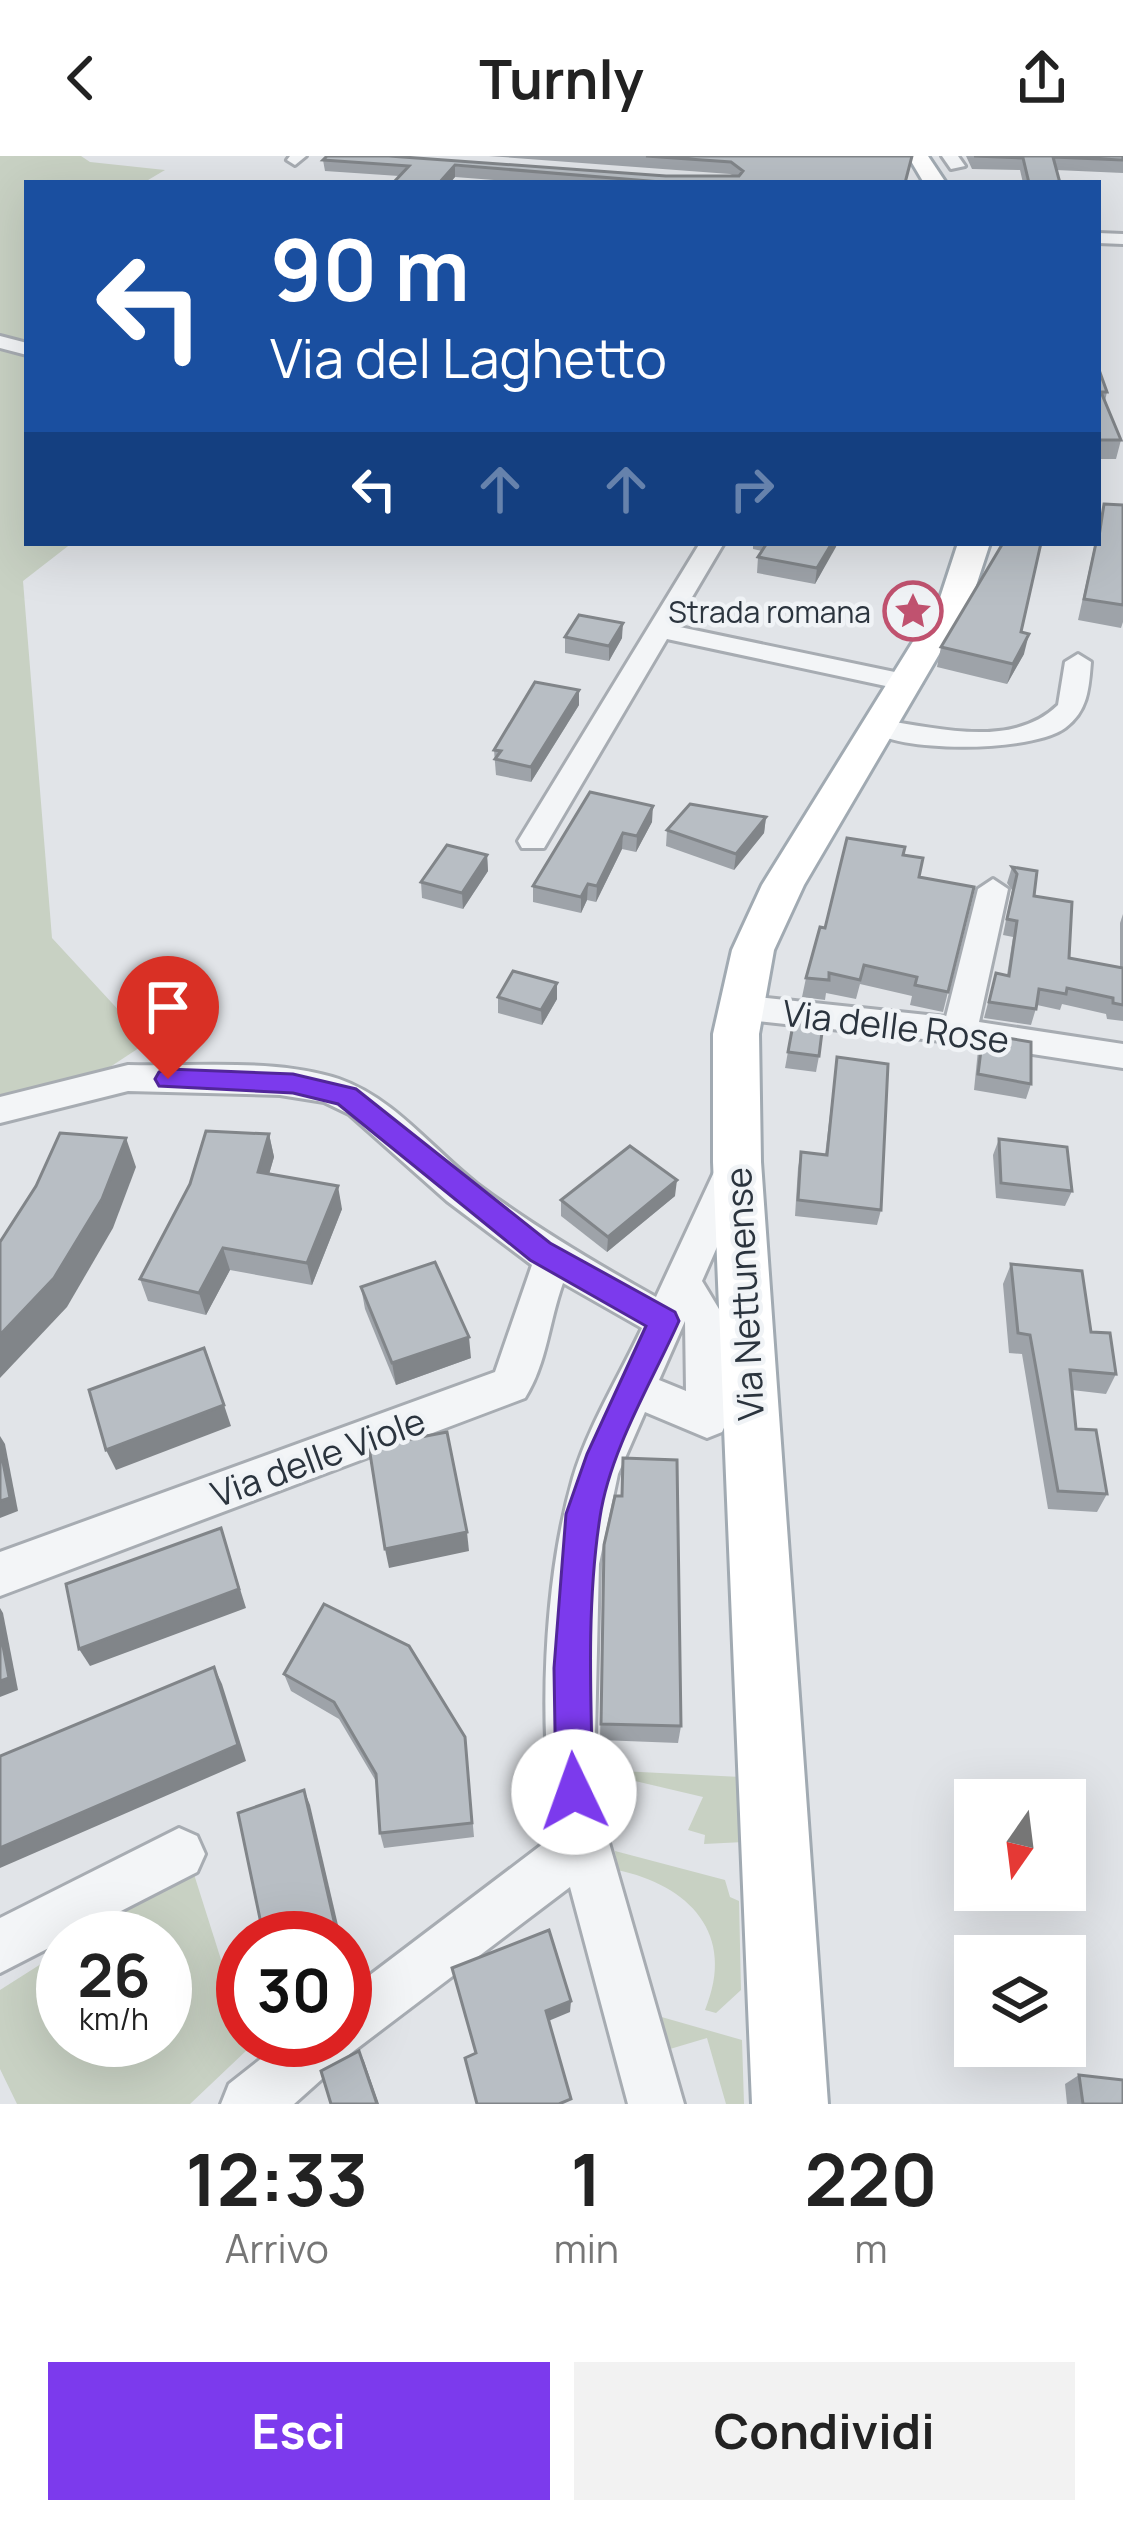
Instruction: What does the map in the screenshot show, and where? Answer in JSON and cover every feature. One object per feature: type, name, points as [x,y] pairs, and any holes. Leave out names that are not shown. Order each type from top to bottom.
[{"type":"main road","name":"Via Nettunense","points":[[790,2104],[737,1162],[733,1069],[739,1007],[753,950],[783,885],[909,683],[956,598],[973,546]]},
{"type":"street","points":[[532,841],[710,546]]},
{"type":"street","points":[[661,630],[909,683]]},
{"type":"street","points":[[882,728],[980,742],[1051,729],[1073,704],[1078,662]]},
{"type":"street","points":[[960,1031],[993,890]]},
{"type":"street","name":"Via delle Rose","points":[[739,1007],[960,1031],[1123,1056]]},
{"type":"street","points":[[0,1110],[128,1078],[280,1082],[331,1090],[374,1115],[442,1177],[553,1260],[673,1301],[705,1319],[707,1419],[634,1388]]},
{"type":"street","points":[[656,2104],[583,1845],[571,1736],[576,1564],[589,1493],[737,1162]]},
{"type":"street","name":"Via delle Viole","points":[[0,1574],[502,1390],[517,1379],[530,1318],[553,1260]]},
{"type":"street","points":[[372,2007],[583,1845]]},
{"type":"street","points":[[0,1946],[179,1854]]},
{"type":"street","points":[[249,2104],[295,2067]]},
{"type":"green space","points":[[0,156],[81,156],[90,162],[165,170],[148,180],[24,180],[24,546],[68,546],[23,581],[52,938],[148,1042],[110,1067],[0,1095]]},
{"type":"green space","points":[[600,1770],[741,1777],[744,1842],[704,1844],[705,1835],[688,1830],[703,1797],[635,1781],[619,1811],[607,1809]]},
{"type":"green space","points":[[615,1851],[725,1880],[730,1897],[739,1901],[741,1990],[716,2013],[705,2010],[715,1958],[700,1917],[666,1888],[617,1870]]},
{"type":"green space","points":[[192,1868],[216,1944],[216,2067],[229,2067],[190,2104],[17,2104],[0,2069],[0,1990],[36,1967],[36,2067],[192,2067],[192,1911],[124,1911]]},
{"type":"green space","points":[[658,2016],[742,2040],[744,2104],[726,2104],[707,2038],[670,2049]]},
{"type":"building","points":[[327,156],[389,156],[666,176],[739,176],[743,171],[731,162],[646,156],[912,156],[906,180],[637,180],[455,165],[442,180],[396,180],[409,166],[323,160]]},
{"type":"building","points":[[974,156],[1123,156],[1123,160],[1053,157],[1059,180],[1028,180],[1023,158]]},
{"type":"building","points":[[1101,392],[1121,440],[1101,440]]},
{"type":"building","points":[[1104,504],[1123,505],[1123,605],[1084,599],[1095,546],[1101,546]]},
{"type":"building","points":[[765,546],[830,546],[817,568],[758,557]]},
{"type":"building","points":[[1001,546],[1040,546],[1021,632],[1029,634],[1013,664],[941,647]]},
{"type":"building","points":[[579,615],[623,623],[609,646],[565,637]]},
{"type":"building","points":[[535,682],[579,690],[531,767],[495,759],[501,751],[494,750]]},
{"type":"building","points":[[590,792],[653,806],[637,836],[623,833],[597,886],[588,884],[581,897],[533,886]]},
{"type":"building","points":[[690,804],[766,817],[736,854],[667,830]]},
{"type":"building","points":[[847,838],[905,847],[903,855],[923,858],[919,877],[974,887],[948,992],[915,985],[917,977],[864,965],[860,980],[829,973],[829,980],[806,978],[820,927],[825,928]]},
{"type":"building","points":[[447,845],[487,855],[462,893],[421,882]]},
{"type":"building","points":[[1012,867],[1037,871],[1034,896],[1072,902],[1069,958],[1123,968],[1123,1005],[1113,1003],[1113,998],[1067,988],[1066,994],[1039,989],[1036,1009],[989,1002],[996,973],[1009,976],[1017,921],[1007,919],[1017,874]]},
{"type":"building","points":[[513,971],[557,983],[541,1010],[498,997]]},
{"type":"building","points":[[795,1014],[824,1016],[819,1056],[788,1052]]},
{"type":"building","points":[[983,1034],[1031,1042],[1031,1084],[978,1074]]},
{"type":"building","points":[[837,1057],[888,1064],[881,1210],[798,1200],[801,1152],[827,1155]]},
{"type":"building","points":[[206,1131],[269,1134],[258,1172],[338,1186],[307,1263],[223,1248],[199,1293],[140,1279],[190,1184]]},
{"type":"building","points":[[60,1133],[126,1138],[102,1199],[54,1278],[0,1335],[0,1242],[36,1186]]},
{"type":"building","points":[[999,1139],[1067,1147],[1072,1191],[1001,1183]]},
{"type":"building","points":[[630,1146],[677,1180],[608,1237],[561,1200]]},
{"type":"building","points":[[435,1262],[469,1337],[392,1363],[361,1287]]},
{"type":"building","points":[[1011,1264],[1082,1271],[1091,1332],[1110,1333],[1116,1374],[1070,1370],[1076,1429],[1096,1430],[1107,1494],[1058,1491],[1030,1335],[1018,1333]]},
{"type":"building","points":[[204,1348],[224,1405],[106,1450],[89,1390]]},
{"type":"building","points":[[447,1432],[467,1532],[385,1549],[369,1447]]},
{"type":"building","points":[[0,1447],[10,1498],[0,1501]]},
{"type":"building","points":[[623,1458],[677,1460],[681,1726],[601,1724],[604,1545],[615,1496],[622,1496]]},
{"type":"building","points":[[221,1528],[239,1589],[79,1649],[66,1584]]},
{"type":"building","points":[[324,1604],[409,1646],[465,1737],[472,1823],[380,1833],[376,1774],[334,1702],[284,1674]]},
{"type":"building","points":[[0,1630],[9,1678],[0,1681]]},
{"type":"building","points":[[214,1667],[238,1745],[0,1848],[0,1756]]},
{"type":"building","points":[[304,1790],[332,1911],[258,1911],[238,1813]]},
{"type":"building","points":[[549,1930],[571,2001],[546,2011],[571,2099],[559,2104],[477,2104],[465,2058],[476,2053],[452,1968]]},
{"type":"building","points":[[364,2067],[377,2104],[331,2104],[321,2071]]},
{"type":"building","points":[[1079,2075],[1123,2080],[1123,2104],[1083,2104]]},
{"type":"place","name":"Strada romana","points":[[913,611]]},
{"type":"route","points":[[168,1079],[293,1083],[346,1096],[540,1252],[664,1321],[604,1454],[583,1514],[572,1668],[574,1792]]}]
